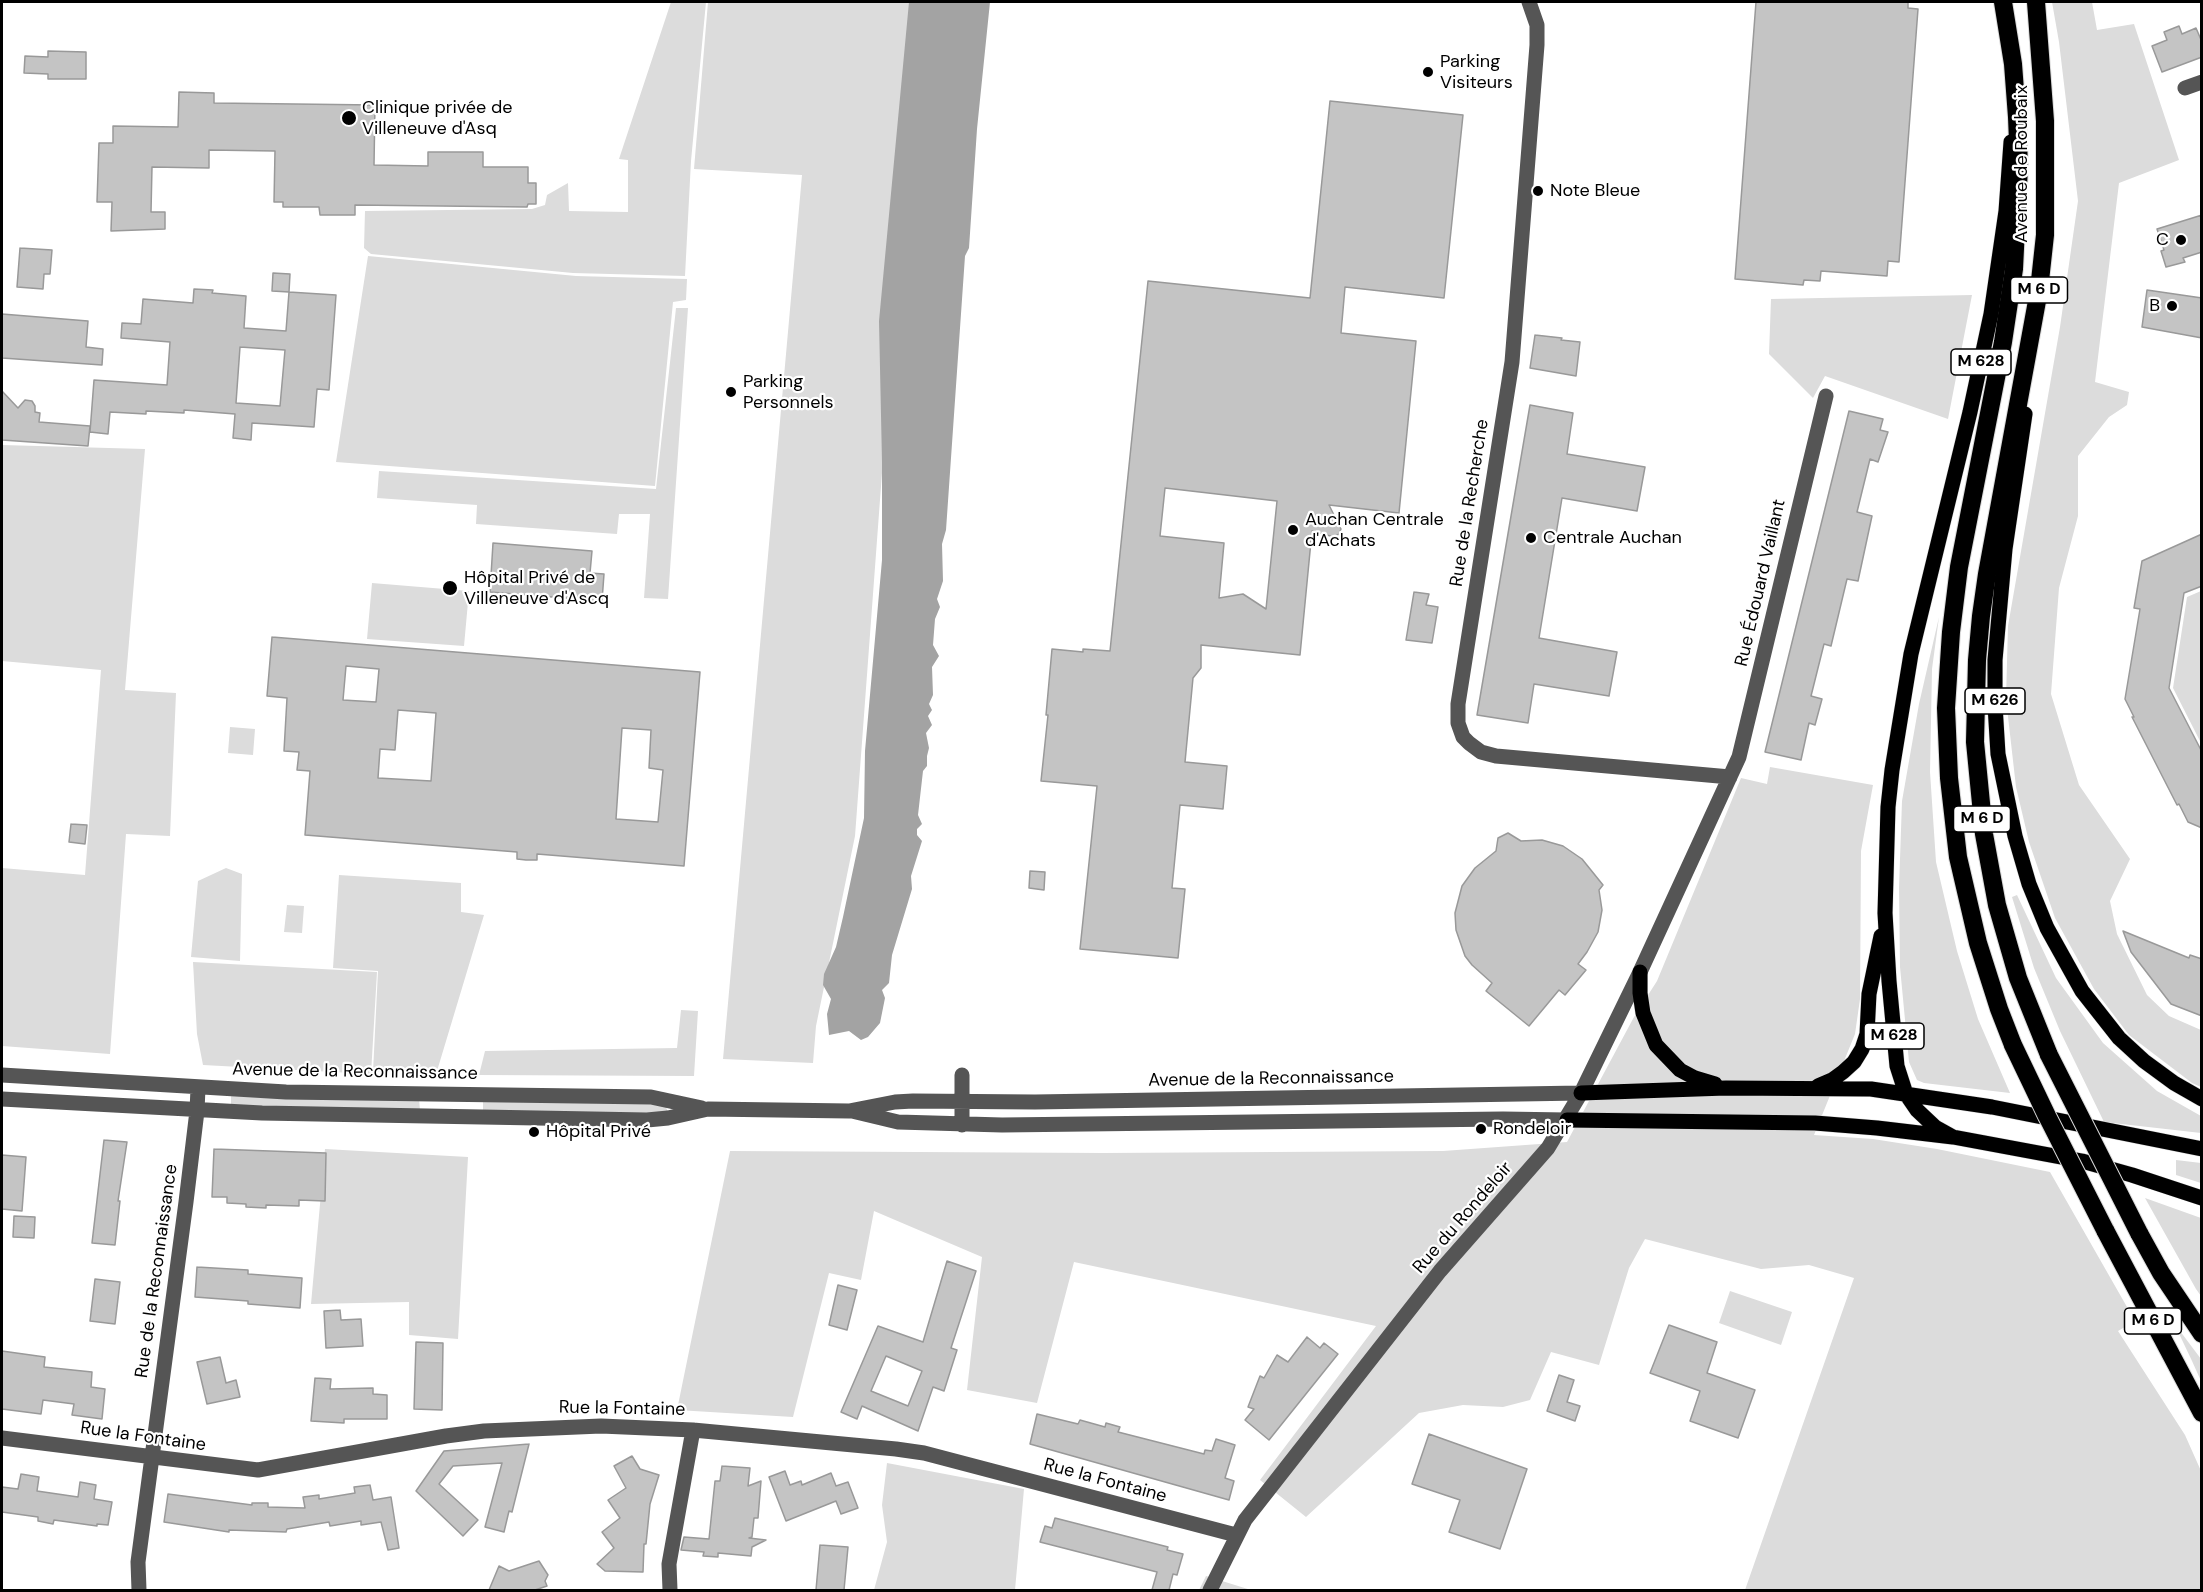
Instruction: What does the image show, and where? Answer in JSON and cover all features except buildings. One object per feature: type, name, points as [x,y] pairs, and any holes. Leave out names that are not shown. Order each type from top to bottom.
[{"type":"highway","name":"M 6 D","points":[[2003,2],[2013,64],[2019,166],[2014,269],[2003,342],[1959,567],[1951,632],[1946,708],[1949,778],[1958,857],[1981,955],[2013,1045],[2105,1230],[2202,1413]]},
{"type":"highway","name":"Avenue de Roubaix","points":[[2036,2],[2045,121],[2045,235],[2039,290],[1987,574],[1980,627],[1975,713],[1976,754],[1984,834],[1995,894],[2007,941],[2033,1018],[2049,1055],[2139,1233],[2161,1273],[2202,1334]]},
{"type":"main road","name":"M 628","points":[[2013,64],[2011,147],[1999,270],[1970,412],[1911,654],[1888,807],[1885,913],[1897,1066],[1906,1094],[1917,1110],[1935,1127],[1953,1137],[2082,1161],[2202,1198]]},
{"type":"main road","name":"M 626","points":[[2045,235],[2041,306],[2012,494],[1998,609],[1995,705],[1998,754],[2015,836],[2029,884],[2047,928],[2082,991],[2119,1038],[2144,1061],[2174,1083],[2202,1099]]},
{"type":"main road","points":[[1812,1088],[1832,1080],[1843,1072],[1854,1062],[1862,1049],[1867,1034],[1869,994],[1885,913]]},
{"type":"main road","points":[[1640,972],[1643,1013],[1656,1046],[1680,1070],[1695,1078],[1726,1088]]},
{"type":"main road","points":[[1581,1094],[1726,1088],[1871,1089],[1992,1107],[2202,1149]]},
{"type":"main road","points":[[1567,1120],[1815,1123],[1953,1137]]},
{"type":"street","name":"Rue de la Recherche","points":[[1528,2],[1537,25],[1538,45],[1512,362],[1458,704],[1458,723],[1468,743],[1481,752],[1496,756],[1730,777]]},
{"type":"street","points":[[2185,88],[2202,81]]},
{"type":"street","name":"Rue Édouard Vaillant","points":[[1730,777],[1739,757],[1747,726],[1826,396]]},
{"type":"street","name":"Rue du Rondeloir","points":[[1210,1590],[1245,1520],[1440,1271],[1548,1148],[1567,1120],[1640,972],[1730,777]]},
{"type":"street","name":"Avenue de la Reconnaissance","points":[[2,1075],[286,1092],[651,1097],[708,1109],[849,1111],[898,1122],[962,1125],[1567,1120]]},
{"type":"street","points":[[962,1075],[962,1125]]},
{"type":"street","name":"Rue de la Reconnaissance","points":[[139,1590],[138,1562],[197,1111],[198,1088]]},
{"type":"street","name":"Avenue de la Reconnaissance","points":[[849,1111],[895,1102],[1581,1094]]},
{"type":"street","name":"Avenue de la Reconnaissance","points":[[2,1099],[197,1111],[435,1117],[647,1120],[708,1109]]},
{"type":"street","name":"Rue la Fontaine","points":[[2,1438],[258,1470],[484,1431],[601,1426],[693,1430],[924,1453],[1236,1536]]},
{"type":"street","points":[[670,1590],[669,1564],[693,1430]]},
{"type":"shaded area","points":[[671,2],[706,2],[691,161],[685,276],[573,273],[371,254],[364,248],[365,211],[532,209],[545,205],[547,195],[568,183],[569,211],[628,212],[628,160],[619,159]]},
{"type":"shaded area","points":[[708,2],[917,2],[855,836],[816,1026],[813,1063],[723,1059],[802,175],[694,169]]},
{"type":"shaded area","points":[[909,2],[990,2],[977,129],[969,248],[965,256],[946,530],[942,544],[943,581],[937,599],[940,607],[935,619],[933,645],[939,656],[932,667],[933,695],[929,704],[932,710],[928,716],[932,725],[926,733],[929,748],[927,766],[923,771],[918,815],[922,824],[917,829],[917,835],[922,841],[911,876],[912,889],[892,955],[889,983],[882,990],[885,998],[880,1023],[868,1037],[861,1040],[849,1031],[829,1035],[827,1014],[831,999],[823,985],[824,974],[836,947],[864,818],[865,751],[882,560],[879,321]]},
{"type":"shaded area","points":[[2052,2],[2092,2],[2097,30],[2134,24],[2179,160],[2119,183],[2095,382],[2129,392],[2127,405],[2109,417],[2078,456],[2078,516],[2059,588],[2051,694],[2079,785],[2130,859],[2110,901],[2117,934],[2147,995],[2169,1016],[2201,1030],[2201,1087],[2192,1083],[2129,1035],[2094,989],[2055,918],[2029,842],[2016,787],[2006,699],[2008,626],[2060,327],[2078,201]]},
{"type":"shaded area","points":[[368,256],[576,276],[687,279],[686,300],[673,302],[655,486],[336,462]]},
{"type":"shaded area","points":[[1972,295],[1948,419],[1825,376],[1813,398],[1769,354],[1771,299]]},
{"type":"shaded area","points":[[676,308],[688,308],[668,599],[644,598],[650,514],[619,514],[617,534],[476,524],[477,505],[377,498],[379,471],[656,489]]},
{"type":"shaded area","points":[[2,445],[145,449],[125,690],[176,693],[170,836],[126,834],[110,1054],[2,1046],[2,868],[85,875],[101,670],[2,661]]},
{"type":"shaded area","points":[[372,583],[469,591],[464,646],[367,639]]},
{"type":"shaded area","points":[[2201,591],[2201,743],[2173,688],[2187,597]]},
{"type":"shaded area","points":[[1939,617],[1932,669],[1930,772],[1936,862],[1957,951],[1978,1019],[2010,1093],[1924,1083],[1917,1080],[1909,1062],[1900,967],[1899,888],[1902,801],[1919,704]]},
{"type":"shaded area","points":[[230,727],[255,729],[253,755],[228,753]]},
{"type":"shaded area","points":[[1770,767],[1873,785],[1861,851],[1860,999],[1855,1034],[1814,1135],[1873,1139],[1937,1149],[2050,1172],[2135,1321],[2118,1331],[2185,1435],[2201,1471],[2201,1590],[1745,1590],[1854,1278],[1809,1265],[1761,1269],[1645,1239],[1629,1268],[1599,1365],[1551,1352],[1530,1400],[1503,1407],[1463,1405],[1419,1413],[1306,1517],[1260,1480],[1376,1326],[1074,1262],[1037,1403],[967,1390],[982,1257],[874,1211],[861,1280],[829,1273],[793,1417],[677,1410],[730,1151],[1104,1153],[1443,1151],[1567,1142],[1634,1017],[1657,981],[1741,778],[1767,784]]},
{"type":"shaded area","points":[[226,868],[242,874],[240,961],[191,957],[198,881]]},
{"type":"shaded area","points":[[339,875],[461,883],[461,912],[484,915],[437,1071],[373,1072],[378,971],[333,968]]},
{"type":"shaded area","points":[[2017,895],[2056,978],[2103,1043],[2157,1091],[2201,1116],[2201,1133],[2104,1122],[2060,1031],[2034,968],[2012,897]]},
{"type":"shaded area","points":[[287,905],[304,906],[302,933],[284,932]]},
{"type":"shaded area","points":[[193,962],[377,972],[371,1074],[203,1065],[197,1034]]},
{"type":"shaded area","points":[[681,1010],[698,1011],[694,1076],[479,1075],[485,1051],[677,1048]]},
{"type":"shaded area","points":[[231,1095],[419,1098],[420,1111],[231,1107]]},
{"type":"shaded area","points":[[483,1100],[641,1102],[666,1107],[668,1112],[645,1115],[483,1113]]},
{"type":"shaded area","points":[[325,1149],[468,1157],[458,1339],[409,1335],[409,1302],[311,1304]]},
{"type":"shaded area","points":[[2176,1160],[2201,1163],[2201,1183],[2176,1175]]},
{"type":"shaded area","points":[[2145,1198],[2201,1218],[2201,1296],[2196,1289]]},
{"type":"shaded area","points":[[1730,1291],[1792,1312],[1781,1345],[1719,1323]]},
{"type":"shaded area","points":[[2174,1323],[2201,1359],[2201,1381],[2192,1361]]},
{"type":"shaded area","points":[[887,1463],[1024,1489],[1015,1590],[874,1590],[887,1542],[882,1505]]},
{"type":"shaded area","points":[[1206,1576],[1251,1590],[1199,1590]]},
{"type":"place","name":"Parking Visiteurs","points":[[1428,72]]},
{"type":"place","name":"Clinique privée de Villeneuve d'Asq","points":[[349,118]]},
{"type":"place","name":"Note Bleue","points":[[1538,191]]},
{"type":"place","name":"C","points":[[2181,240]]},
{"type":"place","name":"B","points":[[2172,306]]},
{"type":"place","name":"Parking Personnels","points":[[731,392]]},
{"type":"place","name":"Auchan Centrale d'Achats","points":[[1293,530]]},
{"type":"place","name":"Centrale Auchan","points":[[1531,538]]},
{"type":"place","name":"Hôpital Privé de Villeneuve d'Ascq","points":[[450,588]]},
{"type":"place","name":"Rondeloir","points":[[1481,1129]]},
{"type":"place","name":"Hôpital Privé","points":[[534,1132]]}]
